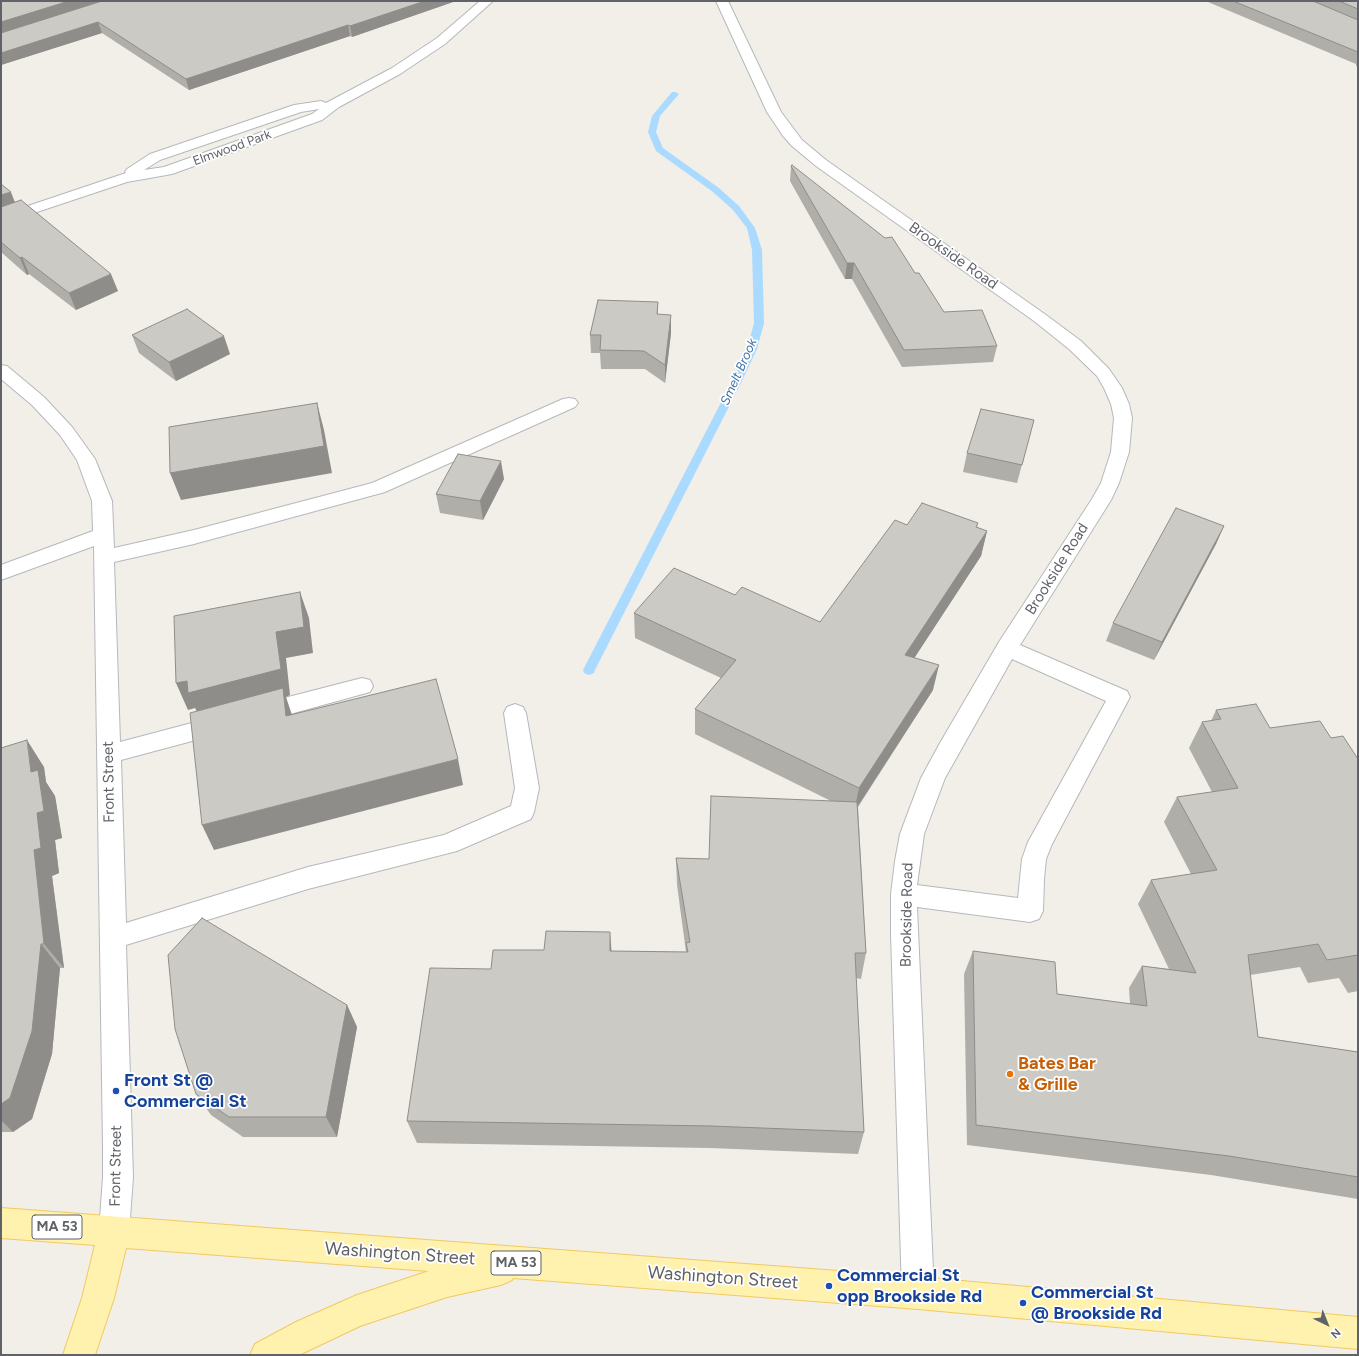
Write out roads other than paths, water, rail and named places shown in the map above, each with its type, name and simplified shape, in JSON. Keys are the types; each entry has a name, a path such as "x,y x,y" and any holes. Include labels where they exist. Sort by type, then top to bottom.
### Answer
{"main road":[{"name":"Washington Street","path":"1,1223 918,1293"},
{"path":"79,1355 98,1298 114,1232"},
{"path":"266,1355 307,1333 357,1311 447,1281 491,1270 533,1264"},
{"name":"MA 53","path":"918,1293 1358,1333"}],"street":[{"name":"Elmwood Park","path":"1,220 124,178 175,168 318,117 334,104 396,71 441,41 487,1"},
{"name":"Brookside Road","path":"722,1 774,112 788,133 797,143 822,163 1040,318 1091,359 1113,388 1120,404 1123,418 1120,452 1110,483 1007,648 942,761 922,804 912,834 907,861 904,894 904,934 918,1293"},
{"name":"Front Street","path":"1,370 38,401 66,431 86,459 102,502 118,1177 114,1232"},
{"path":"1,573 104,546 194,537 378,488 569,403"},
{"path":"904,894 1030,911 1031,879 1034,859 1040,842 1118,696 1007,648"},
{"path":"109,754 362,686"},
{"path":"113,938 308,878 448,844 522,812 527,788 515,713"}],"waterway":[{"name":"Smelt Brook","path":"589,670 736,383 752,349 759,323 757,250 751,228 736,208 716,190 659,149 652,132 656,116 675,94"}],"place":[{"name":"Bates Bar & Grille","path":"1010,1074"},
{"name":"Front St @ Commercial St","path":"116,1091"},
{"name":"Commercial St opp Brookside Rd","path":"829,1286"},
{"name":"Commercial St @ Brookside Rd","path":"1023,1303"}]}
